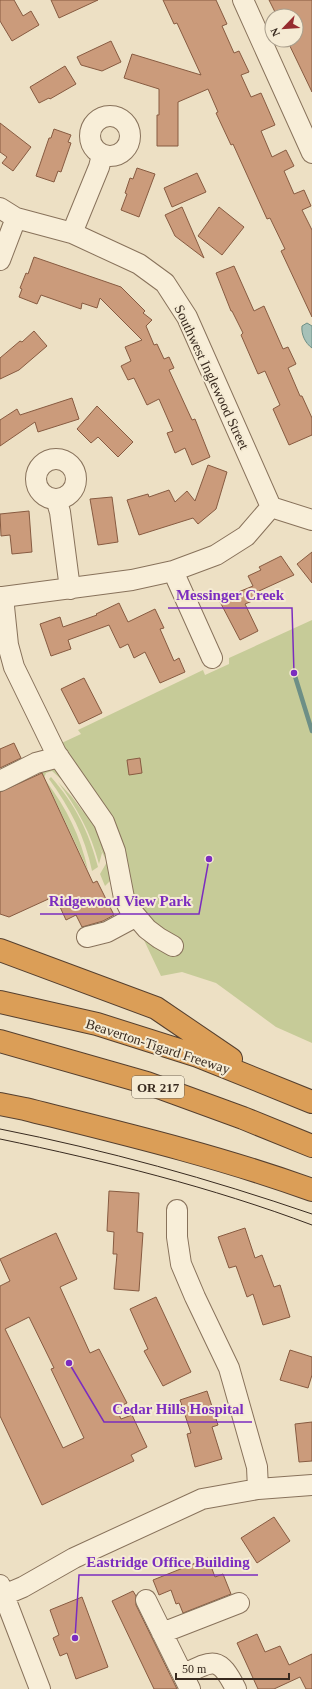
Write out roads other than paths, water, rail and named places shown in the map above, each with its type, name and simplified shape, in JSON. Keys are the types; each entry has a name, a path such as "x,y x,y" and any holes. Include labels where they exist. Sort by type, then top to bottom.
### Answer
{"highway":[{"path":"0,950 156,1008 265,1083"},
{"name":"Beaverton-Tigard Freeway","path":"0,1002 97,1024 198,1056 312,1102"},
{"name":"OR 217","path":"0,1041 147,1083 312,1146"},
{"path":"0,1104 172,1145 267,1174 312,1190"}],"street":[{"path":"243,0 312,153"},
{"path":"72,233 99,167 102,155"},
{"path":"0,260 8,213"},
{"name":"Southwest Inglewood Street","path":"8,213 72,233 140,264 165,283 187,317 271,507"},
{"path":"56,499 60,512 70,589"},
{"path":"173,946 159,938 135,917 124,898 115,851 104,822 55,751 14,666 8,645 1,597 132,580 173,571 216,555 246,536 271,507 312,520"},
{"path":"173,571 212,658"},
{"path":"0,781 36,764 55,751"},
{"path":"87,937 107,932 135,917"},
{"path":"177,1210 177,1237 181,1264 229,1368 257,1467 258,1489"},
{"path":"40,1689 2,1590 23,1587 74,1558 202,1499 258,1489 312,1485"},
{"path":"146,1600 187,1682 205,1664 217,1664 222,1666 236,1689"},
{"path":"162,1633 239,1602"}],"water":[{"path":"307,323 312,326 312,348 305,341 302,332 302,326"}],"waterway":[{"path":"294,673 312,731"}],"tram line":[{"path":"0,1129 79,1146 158,1166 312,1214"},
{"path":"0,1139 79,1156 158,1176 274,1211 312,1225"}],"place":[{"name":"Messinger Creek","path":"294,673"},
{"name":"Ridgewood View Park","path":"209,859"},
{"name":"Cedar Hills Hospital","path":"69,1363"},
{"name":"Eastridge Office Building","path":"75,1638"}]}
